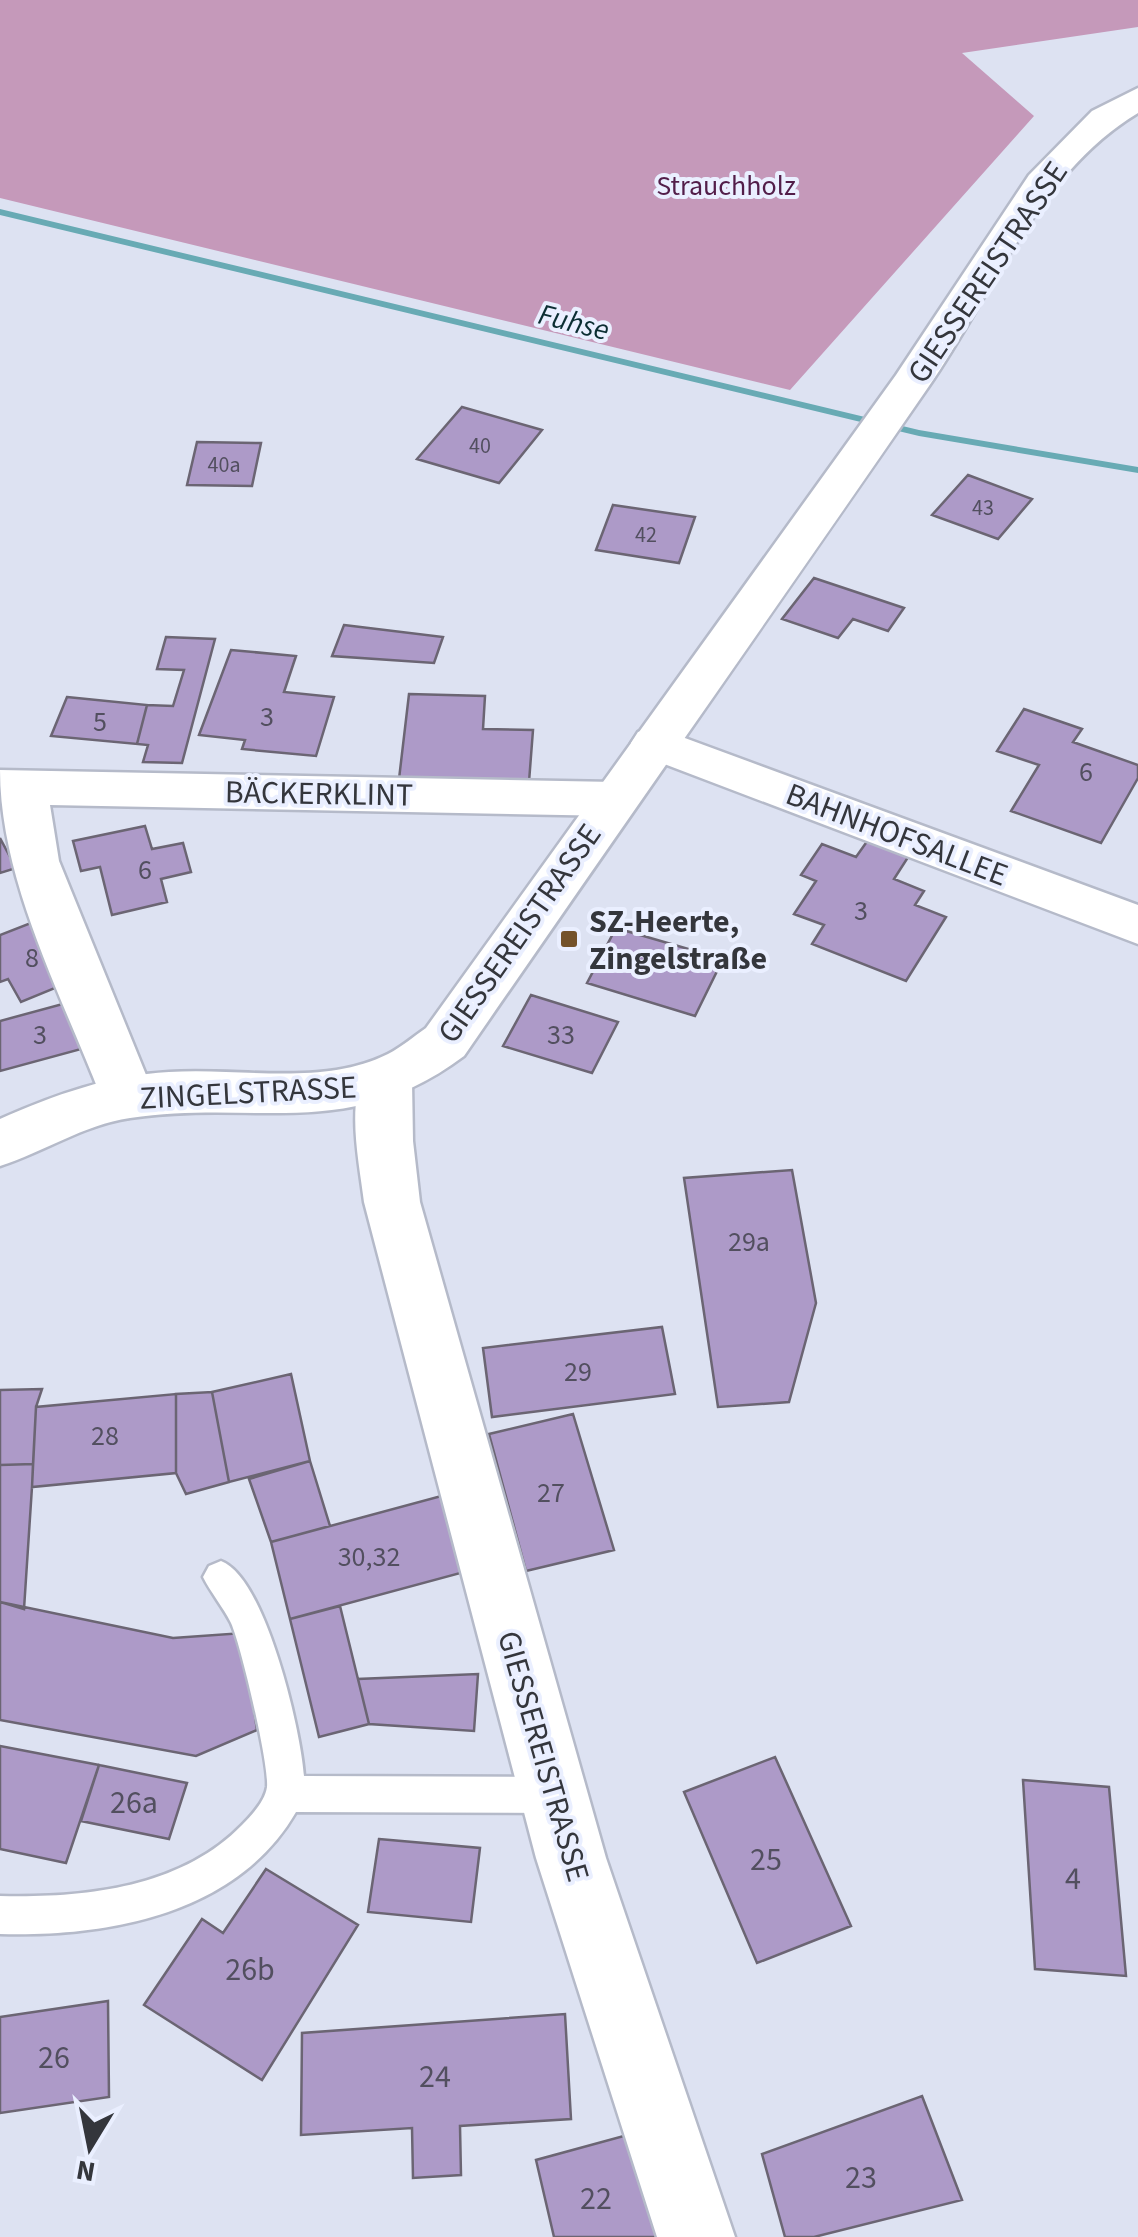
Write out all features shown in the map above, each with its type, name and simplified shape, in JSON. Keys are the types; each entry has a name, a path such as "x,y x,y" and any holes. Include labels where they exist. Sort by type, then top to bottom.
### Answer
{"street":[{"name":"GIESSEREISTRASSE","path":"696,2237 571,1858 392,1202 385,1141 385,1082 422,1064 445,1042 916,376 999,243 1086,131 1119,106 1138,98"},
{"name":"BAHNHOFSALLEE","path":"655,743 1138,925"},
{"name":"BÄCKERKLINT","path":"128,1097 34,860 12,787 614,799"},
{"name":"ZINGELSTRASSE","path":"0,1144 40,1124 128,1097 343,1091 385,1082"}],"lane":[{"path":"0,1915 43,1918 168,1894 227,1863 264,1830 286,1794 284,1760 248,1618 220,1576"},
{"path":"286,1794 554,1795"}],"green space":[{"name":"Strauchholz","path":"0,0 1138,0 1138,27 962,53 1034,116 790,390 0,198"}],"building":[{"path":"462,407 542,430 499,483 417,459"},
{"path":"197,442 261,443 252,486 187,485"},
{"path":"968,475 1032,499 998,539 932,515"},
{"path":"613,505 695,517 679,563 596,550"},
{"path":"814,578 904,608 888,631 853,619 838,638 782,619"},
{"path":"344,625 443,637 434,663 332,656"},
{"path":"166,637 215,639 182,763 143,762 148,745 137,744 147,705 173,706 184,670 157,669"},
{"path":"231,650 296,656 284,692 334,697 316,756 242,749 245,740 199,735"},
{"path":"409,694 485,696 483,729 533,730 529,782 399,779"},
{"path":"67,697 147,705 137,744 51,736"},
{"path":"1024,709 1082,729 1073,742 1138,765 1138,778 1101,843 1011,811 1039,765 997,751"},
{"path":"145,826 152,849 183,843 191,872 161,879 167,902 112,915 100,867 81,871 73,841"},
{"path":"873,833 914,848 894,879 924,891 915,905 946,917 906,981 812,944 824,925 794,914 816,881 801,875 822,844 856,857"},
{"path":"0,838 16,868 0,873"},
{"path":"41,919 77,979 21,1002 8,979 0,982 0,935"},
{"path":"616,928 723,959 695,1016 587,983"},
{"path":"531,995 618,1022 592,1073 503,1046"},
{"path":"70,1002 85,1048 0,1071 0,1021"},
{"path":"792,1170 816,1303 789,1402 718,1407 684,1178"},
{"path":"662,1327 675,1394 492,1417 483,1348"},
{"path":"291,1374 310,1461 229,1482 212,1392"},
{"path":"42,1389 36,1407 33,1464 0,1465 0,1390"},
{"path":"212,1392 229,1482 186,1494 176,1473 176,1394"},
{"path":"176,1394 176,1473 32,1487 36,1407"},
{"path":"573,1414 614,1550 526,1571 489,1434"},
{"path":"310,1461 330,1526 271,1542 249,1479"},
{"path":"33,1464 24,1609 0,1602 0,1465"},
{"path":"445,1495 468,1571 290,1619 271,1542"},
{"path":"0,1602 173,1638 243,1633 257,1730 196,1756 0,1720"},
{"path":"340,1606 369,1724 319,1737 290,1619"},
{"path":"478,1674 474,1731 369,1724 358,1679"},
{"path":"0,1746 99,1765 66,1863 0,1849"},
{"path":"775,1757 851,1926 757,1963 684,1792"},
{"path":"99,1765 187,1783 169,1839 81,1821"},
{"path":"1023,1780 1109,1787 1126,1976 1035,1969"},
{"path":"379,1839 480,1848 471,1922 368,1912"},
{"path":"266,1869 358,1925 262,2080 144,2005 202,1919 223,1933"},
{"path":"108,2001 109,2097 0,2113 0,2017"},
{"path":"565,2014 571,2119 460,2126 461,2175 413,2178 412,2128 301,2135 302,2033"},
{"path":"922,2096 962,2200 814,2237 785,2237 762,2154"},
{"path":"631,2134 657,2237 554,2237 536,2160"}],"waterway":[{"name":"Fuhse","path":"0,212 919,433 1138,470"}],"place":[{"name":"SZ-Heerte, Zingelstraße","path":"569,939"}]}
